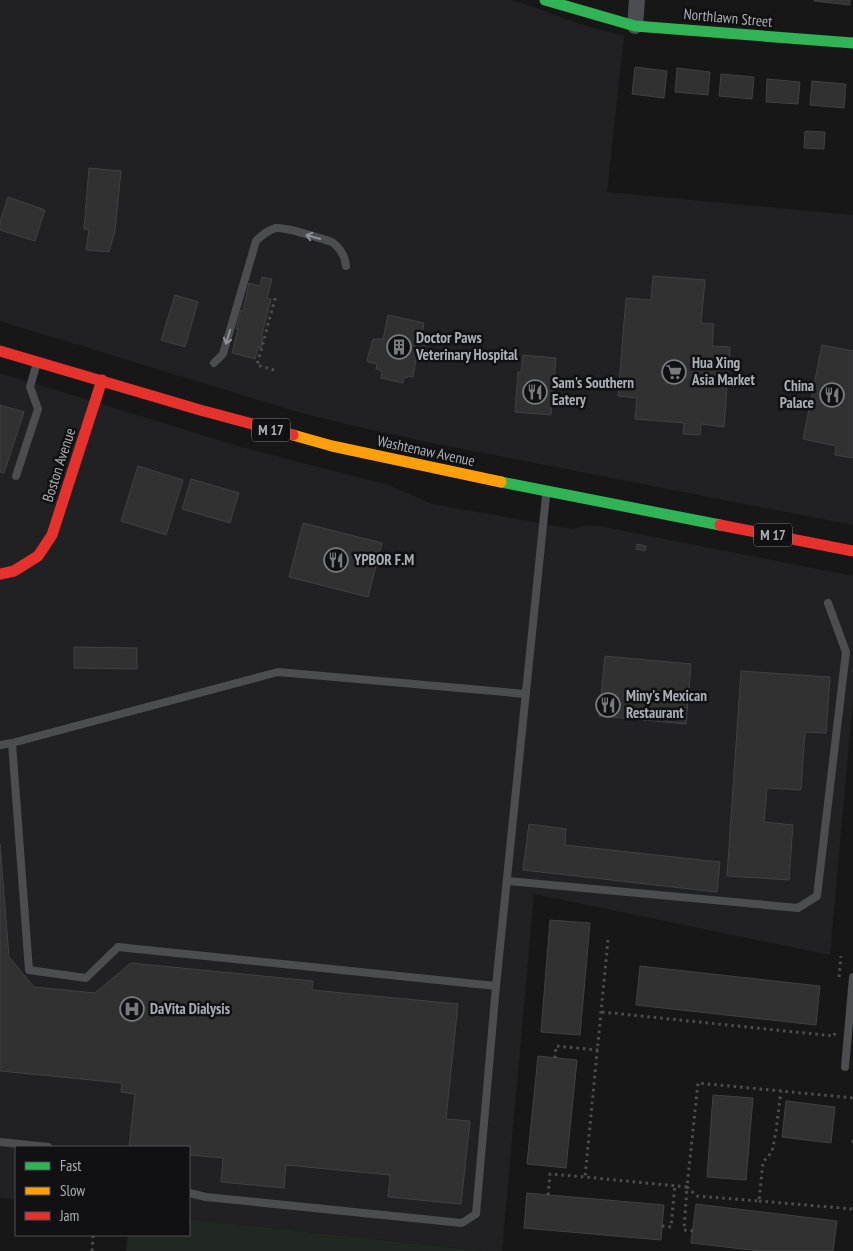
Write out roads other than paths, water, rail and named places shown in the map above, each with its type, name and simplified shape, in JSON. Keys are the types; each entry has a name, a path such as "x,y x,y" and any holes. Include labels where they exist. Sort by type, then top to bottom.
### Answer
{"main road":[{"name":"Northlawn Street","path":"544,0 634,26 853,43"},
{"name":"Washtenaw Avenue","path":"0,351 246,423 332,446 547,492 853,551"},
{"name":"Boston Avenue","path":"0,574 14,571 38,556 52,535 102,380"}],"street":[{"path":"634,26 637,0"}],"lane":[{"path":"214,363 223,354 256,241 262,235 274,228 283,228 332,242 345,257 346,266"},
{"path":"16,476 38,409 30,387 37,362"},
{"path":"190,1194 462,1223 476,1214 496,986 547,492"},
{"path":"507,881 798,908 817,896 846,652 828,603"},
{"path":"0,745 278,672 526,694"},
{"path":"12,743 29,970 86,978 118,947 496,986"},
{"path":"845,1067 853,977"},
{"path":"0,1142 38,1146"}],"place":[{"name":"Doctor Paws Veterinary Hospital","path":"399,347"},
{"name":"Hua Xing Asia Market","path":"674,372"},
{"name":"Sam's Southern Eatery","path":"535,392"},
{"name":"China Palace","path":"832,395"},
{"name":"YPBOR F.M","path":"336,560"},
{"name":"Miny's Mexican Restaurant","path":"608,705"},
{"name":"DaVita Dialysis","path":"132,1009"}]}
